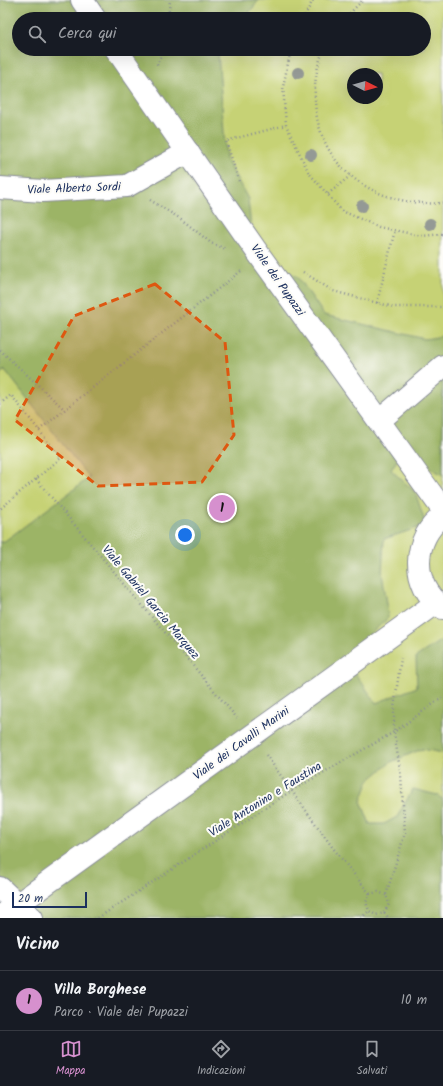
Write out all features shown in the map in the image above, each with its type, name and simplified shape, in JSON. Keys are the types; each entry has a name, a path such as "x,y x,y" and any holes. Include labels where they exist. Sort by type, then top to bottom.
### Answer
{"street":[{"path":"82,0 90,12"},
{"name":"Viale dei Pupazzi","path":"121,56 188,152 257,258 379,421 443,510"},
{"name":"Viale Alberto Sordi","path":"0,188 43,191 127,186 188,152"},
{"path":"379,421 443,366"},
{"path":"440,605 429,595 424,586 418,563 424,538 430,528 443,516"},
{"name":"Viale dei Cavalli Marini","path":"0,917 25,911 46,884 405,626 440,605"},
{"path":"0,888 25,911"}],"path":[{"path":"169,12 170,0"},
{"path":"307,12 313,0"},
{"path":"351,12 363,0"},
{"path":"290,56 283,87 286,125 309,173 342,211 379,227 422,236 443,234"},
{"path":"322,56 317,69 314,89 316,119 324,143 330,153 350,176 363,185 393,199 413,203 443,203"},
{"path":"240,185 226,141 286,125"},
{"path":"328,194 350,176"},
{"path":"127,186 181,218 211,243 257,258"},
{"path":"377,303 395,230"},
{"path":"39,430 257,258"},
{"path":"302,272 333,290 393,307 443,307"},
{"path":"0,350 64,409"},
{"path":"0,404 11,395 62,458 0,509"},
{"name":"Viale Gabriel Garcia Marquez","path":"36,479 252,736 333,848 370,894"},
{"path":"386,895 378,892 370,894 366,902 369,911 376,915 384,913 389,904 386,895 405,833 401,776 394,732 394,708 405,626"},
{"name":"Viale Antonino e Faustina","path":"98,918 291,790 394,732 443,697"},
{"path":"361,918 369,911"},
{"path":"384,913 388,918"}],"highlighted area":[{"path":"155,284 225,342 234,435 202,482 98,486 15,420 74,316"}],"green space":[{"path":"0,0 443,0 443,918 0,918"},
{"path":"0,0 259,0 250,12 12,12 12,56 218,56 226,159 248,199 251,227 270,257 299,278 324,315 425,339 443,336 443,475 402,452 391,470 415,492 426,525 384,539 382,574 388,618 356,647 355,673 376,703 417,687 416,657 443,639 443,753 422,749 391,762 369,780 361,801 370,824 384,824 397,817 413,789 437,795 443,800 443,918 0,918 0,541 2,543 89,478 5,370 0,374"}],"place":[{"name":"Villa Borghese","path":"222,508"}]}
